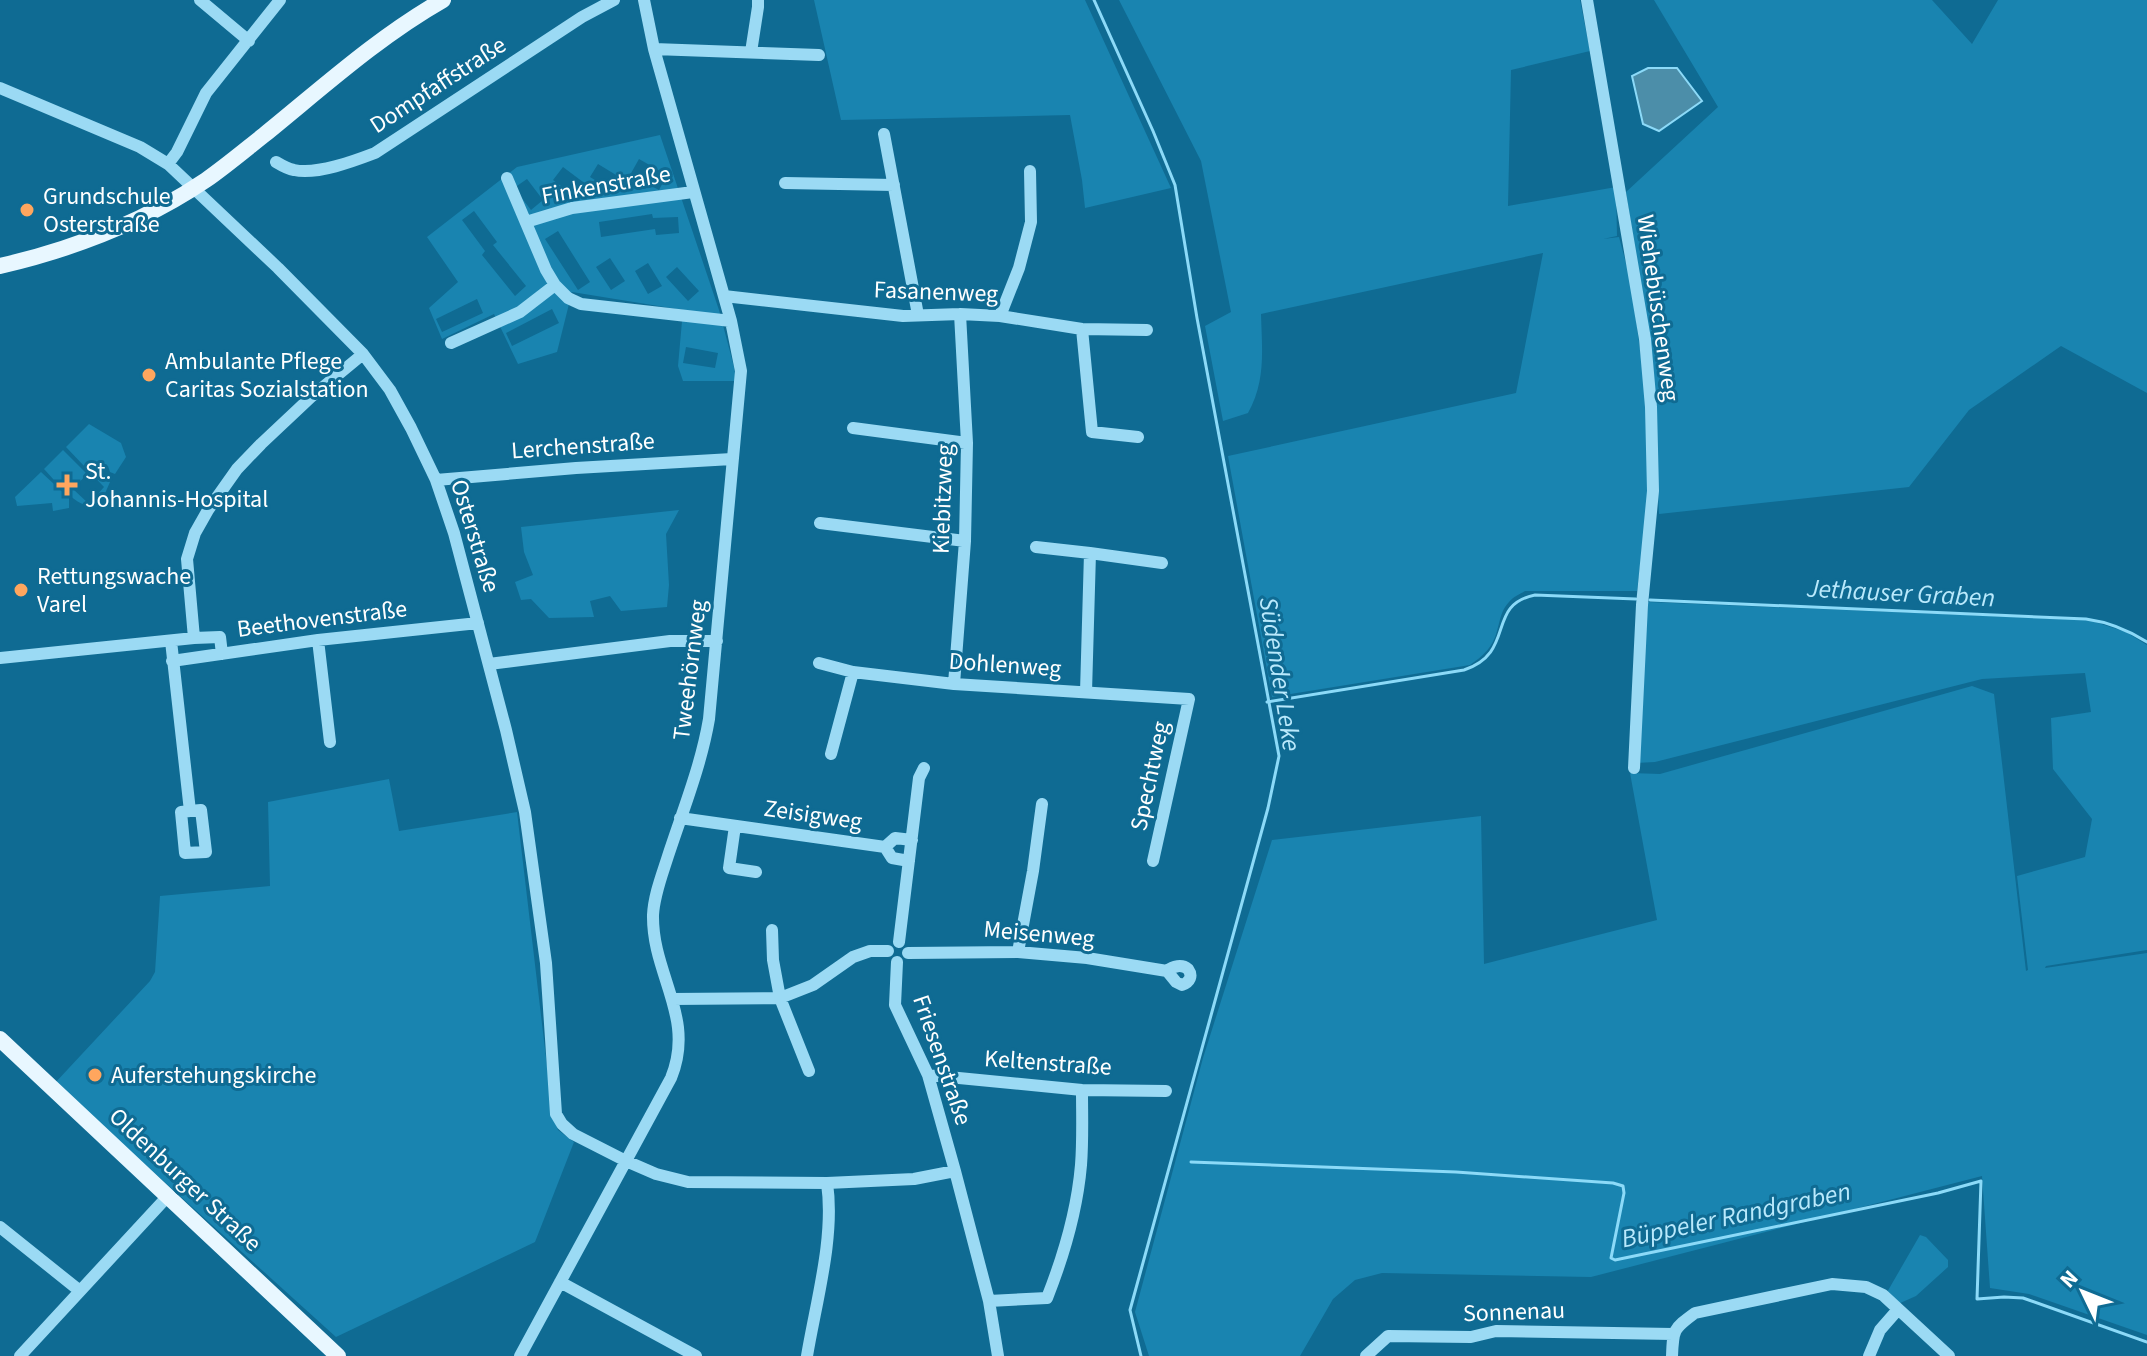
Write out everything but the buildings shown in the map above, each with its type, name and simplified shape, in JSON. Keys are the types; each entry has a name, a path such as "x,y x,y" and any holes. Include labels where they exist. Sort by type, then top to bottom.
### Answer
{"main road":[{"path":"0,266 103,235 193,188 385,37 443,0"},
{"name":"Oldenburger Straße","path":"0,1039 338,1356"}],"street":[{"path":"200,0 249,41"},
{"path":"168,164 206,93 280,0"},
{"name":"Dompfaffstraße","path":"276,162 292,170 312,170 347,164 375,153 582,17 614,0"},
{"name":"Tweehörnweg","path":"520,1356 677,1062 679,1029 655,935 654,903 702,756 717,641 741,371 731,321 654,49 644,0"},
{"path":"751,52 758,0"},
{"name":"Wiehebüschenweg","path":"1587,0 1645,339 1651,407 1653,491 1642,605 1634,768"},
{"path":"654,49 819,55"},
{"name":"Osterstraße","path":"0,88 140,147 168,164 363,354 390,390 414,433 436,480 454,533 525,812 546,963 556,1114 562,1124 573,1134 626,1161 656,1174 688,1182 827,1183"},
{"path":"884,134 918,315"},
{"path":"1000,316 1019,268 1031,222 1030,171"},
{"path":"507,178 546,270 568,298 581,304 731,321"},
{"path":"785,183 894,185"},
{"name":"Finkenstraße","path":"526,222 572,208 693,192"},
{"path":"451,343 520,312 555,285"},
{"name":"Fasanenweg","path":"724,296 903,316 1000,316 1082,329 1147,330"},
{"name":"Kiebitzweg","path":"954,684 965,541 967,443 960,314"},
{"path":"1082,329 1092,432 1138,437"},
{"path":"194,638 187,559 195,533 208,510 253,452 311,397 363,354"},
{"path":"853,428 967,443"},
{"name":"Lerchenstraße","path":"436,480 732,459"},
{"path":"820,523 965,541"},
{"path":"1036,547 1162,563"},
{"path":"1086,692 1090,553"},
{"name":"Beethovenstraße","path":"172,661 318,640 478,623"},
{"path":"0,658 220,637 222,654"},
{"path":"318,640 330,742"},
{"path":"171,641 190,811"},
{"path":"489,664 670,641 717,641"},
{"name":"Dohlenweg","path":"819,663 853,672 954,684 1189,699"},
{"path":"831,754 853,672"},
{"name":"Spechtweg","path":"1153,861 1189,699"},
{"path":"899,942 919,778 924,768"},
{"path":"1018,952 1042,804"},
{"name":"Zeisigweg","path":"680,818 885,847 892,858 909,861"},
{"name":"Zeisigweg","path":"735,826 729,868 756,872"},
{"name":"Zeisigweg","path":"885,847 895,838 912,840"},
{"path":"772,930 773,960 780,998 809,1071"},
{"path":"899,942 906,946 908,953 903,961 897,962 890,958 888,951 892,944 899,942"},
{"path":"672,999 780,998 813,985 853,957 870,951 888,951"},
{"name":"Meisenweg","path":"908,953 1018,952 1087,958 1167,971"},
{"name":"Friesenstraße","path":"897,962 895,1005 928,1075 989,1301 998,1356"},
{"name":"Keltenstraße","path":"928,1075 1082,1090 1166,1091"},
{"path":"989,1301 1047,1298 1063,1259 1074,1214 1081,1164 1082,1090"},
{"path":"807,1356 829,1231 827,1183 914,1179 955,1171"},
{"path":"20,1356 167,1197"},
{"path":"0,1227 80,1291"},
{"path":"560,1282 696,1356"},
{"path":"1672,1356 1673,1334 1680,1324 1695,1313 1832,1284 1866,1287 1883,1295 1949,1356"},
{"path":"1869,1356 1880,1330 1894,1314"},
{"name":"Sonnenau","path":"1366,1356 1388,1336 1471,1337 1496,1331 1673,1334"}],"shaded area":[{"path":"814,0 1085,0 1171,188 1085,208 1070,115 841,120"},
{"path":"1119,0 1580,0 1590,51 1511,70 1508,206 1616,187 1617,236 1603,239 1619,237 1631,282 1646,394 1649,494 1637,591 1525,591 1506,605 1490,646 1470,665 1272,697 1228,456 1516,393 1543,253 1261,314 1262,365 1254,401 1248,413 1223,421 1205,326 1231,312 1201,161"},
{"path":"1654,0 1932,0 1972,44 1998,0 2147,0 2147,393 2061,346 1969,410 1909,487 1659,514 1652,358 1626,192 1718,107"},
{"path":"1648,68 1677,68 1702,101 1659,131 1643,124 1632,76"},
{"path":"660,135 719,310 736,381 683,381 678,366 683,310 572,292 557,352 518,364 494,314 442,339 429,308 458,282 427,237 517,167","holes":["639,159 667,175 659,190 630,175","598,164 621,178 613,191 590,177","563,167 583,182 573,195 553,180","527,179 543,200 531,210 514,188","474,211 497,242 493,245 526,286 515,296 482,255 485,251 462,220","652,214 653,218 678,217 679,233 656,235 655,229 601,237 599,222","558,231 590,282 578,290 545,239","610,258 625,281 611,290 596,267","648,263 662,286 648,294 635,271","677,267 699,291 688,301 666,277","477,299 483,313 442,332 436,319","552,309 559,323 512,346 506,333","686,347 718,353 715,368 683,363"]},
{"path":"89,424 121,443 126,457 115,474 110,472 108,466 101,469 100,473 108,476 110,482 99,507 75,500 44,469 63,450 87,474 73,489 89,504 104,487 66,447"},
{"path":"41,472 69,498 69,508 53,511 52,503 17,506 15,497"},
{"path":"679,510 666,534 667,607 621,611 610,596 590,601 594,617 549,618 531,599 521,600 515,582 533,575 524,552 521,527"},
{"path":"1648,602 2089,620 2126,632 2147,645 2147,950 2045,968 2147,953 2147,1335 2029,1294 1990,1288 1982,1176 1591,1277 1382,1273 1355,1280 1333,1299 1300,1356 1149,1356 1135,1312 1203,1058 1272,840 1481,816 1484,964 1657,920 1630,773 1660,774 1972,686 1994,694 2028,970 2017,876 2085,857 2092,819 2053,769 2051,718 2091,712 2085,673 1982,679 1655,762 1636,763"},
{"path":"389,779 399,831 517,812 553,1117 558,1130 574,1142 535,1242 336,1337 55,1083 150,981 155,972 160,896 270,886 268,802"},
{"path":"1920,1235 1926,1237 1948,1260 1948,1267 1916,1296 1898,1304 1886,1294"}],"waterway":[{"name":"Südender Leke","path":"1094,0 1175,185 1279,756 1268,808 1130,1310 1141,1356"},
{"name":"Jethauser Graben","path":"1267,702 1464,670 1480,662 1490,652 1510,608 1520,600 1535,595 1636,599"},
{"name":"Jethauser Graben","path":"1650,600 2086,619 2118,627 2147,642"},
{"name":"Büppeler Randgraben","path":"1191,1162 1456,1172 1613,1183 1623,1186 1624,1193 1611,1258 1615,1260 1938,1193 1981,1181 1977,1299 2023,1298 2147,1342"}],"place":[{"name":"Grundschule Osterstraße","path":"27,210"},
{"name":"Ambulante Pflege Caritas Sozialstation","path":"149,375"},
{"name":"St. Johannis-Hospital","path":"67,485"},
{"name":"Rettungswache Varel","path":"21,590"},
{"name":"Auferstehungskirche","path":"95,1075"}]}
